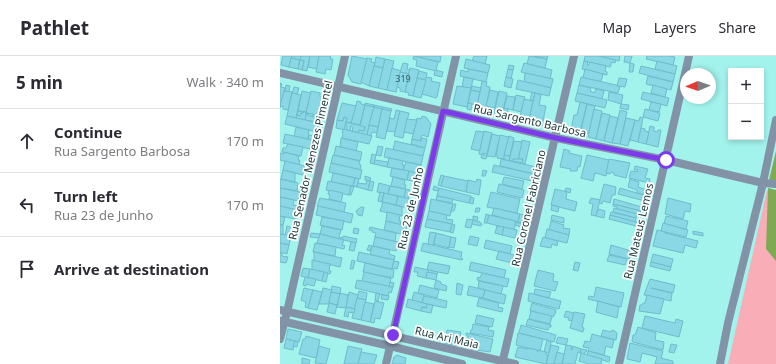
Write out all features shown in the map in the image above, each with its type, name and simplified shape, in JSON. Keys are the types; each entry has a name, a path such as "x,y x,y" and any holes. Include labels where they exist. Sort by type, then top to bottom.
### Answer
{"street":[{"name":"Rua Senador Menezes Pimentel","path":"280,339 284,311 345,56"},
{"name":"Rua 23 de Junho","path":"386,364 456,56"},
{"name":"Rua Coronel Fabriciano","path":"503,363 574,56"},
{"name":"Rua Mateus Lemos","path":"619,364 689,56"},
{"name":"Rua Sargento Barbosa","path":"280,74 556,138 666,160 764,183 776,184"},
{"path":"720,364 728,323 764,183 776,120"},
{"name":"Rua Ari Maia","path":"284,311 393,335 503,363 514,364"},
{"name":"Rua Ari Maia","path":"282,321 462,364"}],"shaded area":[{"path":"776,151 776,181 769,180"},
{"path":"768,188 776,190 776,261 766,249"},
{"path":"767,190 776,192 776,364 728,364"}],"building":[{"path":"283,56 292,56 289,67 281,65"},
{"path":"292,56 301,56 300,60 291,58"},
{"path":"301,56 310,56 307,71 302,70 304,61 300,60"},
{"path":"310,56 319,56 317,69 308,67"},
{"path":"319,56 331,56 330,59 333,59 331,70 326,69 325,74 316,72"},
{"path":"352,56 367,59 361,84 352,82 348,75"},
{"path":"414,56 438,62 436,71 416,66 417,60 413,59"},
{"path":"414,56 441,56 440,62"},
{"path":"474,56 487,56 485,64 472,61"},
{"path":"529,56 547,59 545,68 527,64"},
{"path":"534,56 548,56 547,59"},
{"path":"585,56 599,56 616,60 615,63 612,62 610,67 584,61"},
{"path":"599,56 620,56 619,61"},
{"path":"625,56 632,56 630,63 624,62"},
{"path":"647,56 675,57 673,65 646,59"},
{"path":"376,57 385,59 383,68 374,66"},
{"path":"291,58 300,60 298,69 289,67"},
{"path":"367,58 372,59 371,62 375,63 369,86 361,82"},
{"path":"385,59 394,61 387,90 378,88"},
{"path":"466,59 490,65 488,73 464,68"},
{"path":"300,60 304,61 302,70 298,69"},
{"path":"584,61 588,62 587,65 589,65 590,62 606,66 605,71 607,72 607,75 582,69"},
{"path":"657,61 677,66 675,74 655,69"},
{"path":"403,63 408,64 407,69 410,70 409,74 400,72"},
{"path":"524,63 552,70 550,79 521,72"},
{"path":"630,63 634,64 633,72 629,72"},
{"path":"509,65 514,66 513,70 508,69"},
{"path":"374,66 383,68 378,88 369,86"},
{"path":"641,66 675,74 673,82 639,73"},
{"path":"392,68 401,71 396,92 387,90"},
{"path":"410,68 419,70 413,96 408,95 409,93 405,92"},
{"path":"468,69 488,73 486,82 460,76 461,70 468,72"},
{"path":"508,69 513,70 511,79 506,77"},
{"path":"585,69 603,74 601,82 583,78"},
{"path":"435,70 443,72 442,77 434,75"},
{"path":"419,71 427,73 426,80 417,78"},
{"path":"400,72 409,74 405,92 400,91 400,88 397,87"},
{"path":"525,73 553,79 551,88 524,82"},
{"path":"648,76 673,82 671,90 646,84"},
{"path":"426,77 432,78 431,81 440,83 436,98 422,94"},
{"path":"464,77 473,79 471,88 462,87"},
{"path":"506,77 513,79 511,88 504,86"},
{"path":"581,77 620,86 618,93 579,85"},
{"path":"417,78 426,80 421,98 413,96"},
{"path":"619,78 627,79 625,87 617,86"},
{"path":"518,80 551,88 549,96 516,89"},
{"path":"482,81 487,82 486,86 490,87 485,113 476,111"},
{"path":"280,83 282,84 281,87 285,88 280,108"},
{"path":"286,85 290,86 289,92 285,91"},
{"path":"579,85 591,88 590,91 594,93 596,89 604,91 602,99 577,93"},
{"path":"653,85 667,89 665,97 651,93"},
{"path":"457,86 471,88 467,107 453,104"},
{"path":"472,86 481,88 480,92 471,90"},
{"path":"294,87 299,88 297,95 292,93"},
{"path":"471,90 480,92 477,105 468,103"},
{"path":"490,90 498,92 495,108 486,106"},
{"path":"284,91 292,92 288,110 283,109 283,106 280,106"},
{"path":"302,91 311,93 306,112 298,111"},
{"path":"311,91 320,93 320,97 324,98 319,123 305,120 306,114 313,117 313,114 306,113"},
{"path":"499,91 507,93 502,115 494,113"},
{"path":"532,92 535,93 533,101 530,100"},
{"path":"609,92 623,95 621,104 608,100"},
{"path":"643,92 669,98 667,106 641,99"},
{"path":"292,93 301,95 296,118 287,116"},
{"path":"535,93 541,95 539,105 546,106 542,126 528,123"},
{"path":"577,93 607,100 605,108 575,101"},
{"path":"516,95 525,97 521,112 513,110"},
{"path":"507,96 515,97 513,110 504,108"},
{"path":"524,99 533,101 528,123 519,121"},
{"path":"357,101 365,105 360,125 351,123"},
{"path":"580,102 587,104 580,132 571,130 574,115 577,115"},
{"path":"651,102 661,104 659,112 649,110"},
{"path":"342,103 356,106 351,123 346,122 347,118 344,117 343,121 337,120"},
{"path":"365,103 374,105 374,107 365,105"},
{"path":"468,103 472,104 471,110 467,109"},
{"path":"587,104 595,106 589,133 587,133 586,137 580,135"},
{"path":"621,104 629,105 628,110 620,108"},
{"path":"365,105 374,107 367,135 358,133 359,130 364,131 365,127 360,126"},
{"path":"374,105 383,107 382,109 374,107"},
{"path":"486,106 490,107 489,114 485,113"},
{"path":"374,107 382,109 378,127 369,125"},
{"path":"383,107 392,109 391,111 382,109"},
{"path":"504,108 508,109 506,118 502,117"},
{"path":"382,109 391,111 385,139 376,137"},
{"path":"594,109 602,111 596,139 588,137"},
{"path":"645,109 660,113 658,121 643,117"},
{"path":"396,110 400,111 395,132 387,131 390,118 394,119"},
{"path":"620,110 627,112 620,144 612,143"},
{"path":"298,111 304,112 301,113 300,116 297,115"},
{"path":"400,111 409,113 403,138 394,136"},
{"path":"306,112 305,120 296,118 297,115 300,116 301,113"},
{"path":"306,113 313,114 313,117 310,116"},
{"path":"602,113 610,115 604,141 596,139"},
{"path":"287,116 319,123 317,132 285,124"},
{"path":"422,116 426,117 431,124 428,137 422,135 420,141 412,139 417,118 421,119"},
{"path":"610,116 618,118 612,143 604,141"},
{"path":"344,117 347,118 344,130 336,128 337,120 343,121"},
{"path":"640,117 643,118 638,142 630,140 635,120 639,121"},
{"path":"626,118 635,120 628,146 620,144"},
{"path":"407,119 417,120 413,134 404,132"},
{"path":"346,122 365,127 364,131 359,130 358,133 352,131 353,127 351,126 350,131 346,130"},
{"path":"369,125 378,127 377,133 372,132 371,136 367,135"},
{"path":"650,126 654,127 654,131 657,132 658,130 661,130 658,147 646,144"},
{"path":"296,127 309,130 308,139 294,136"},
{"path":"641,128 649,132 646,144 638,142"},
{"path":"343,129 372,136 369,144 342,138"},
{"path":"476,131 484,132 480,151 471,149"},
{"path":"484,131 492,133 487,154 483,153 483,155 479,154"},
{"path":"285,134 312,140 310,149 283,143"},
{"path":"492,134 500,136 495,157 487,156"},
{"path":"309,135 316,136 315,141 308,139"},
{"path":"500,135 509,137 504,159 497,158 498,156 496,156"},
{"path":"509,136 514,138 510,156 504,155"},
{"path":"341,138 358,142 356,151 340,147"},
{"path":"422,138 427,139 425,148 411,144 412,139 421,141"},
{"path":"522,140 530,142 525,164 522,163 523,159 518,159"},
{"path":"395,141 425,148 423,156 393,150"},
{"path":"514,141 522,142 518,160 513,159 512,161 509,161"},
{"path":"288,144 303,147 301,156 282,152 283,148 286,148"},
{"path":"336,146 362,152 360,161 334,155"},
{"path":"378,146 383,147 381,156 376,155"},
{"path":"386,148 423,156 421,165 384,157"},
{"path":"564,149 570,151 569,153 582,156 580,167 578,166 577,171 570,171 571,169 560,167"},
{"path":"284,152 299,156 299,165 280,160 280,153 284,154"},
{"path":"372,154 376,155 374,164 370,163"},
{"path":"482,154 487,156 486,159 481,158"},
{"path":"333,155 360,161 360,170 331,163"},
{"path":"504,155 510,156 509,161 504,159"},
{"path":"587,155 609,160 606,176 595,173 593,181 581,178"},
{"path":"389,158 403,161 403,170 387,167"},
{"path":"501,159 536,167 534,174 500,166"},
{"path":"513,159 523,159 522,163 512,161"},
{"path":"609,159 630,163 626,178 614,175 614,173 611,172 610,174 606,173"},
{"path":"375,160 388,162 387,167 374,164"},
{"path":"285,161 305,166 303,175 283,170"},
{"path":"406,162 421,165 419,174 403,170"},
{"path":"331,163 362,170 360,179 329,172"},
{"path":"494,165 534,174 532,181 492,172"},
{"path":"635,166 648,169 645,178 650,179 649,183 629,178 631,171 637,172 638,170 634,170"},
{"path":"392,168 409,171 407,180 390,176"},
{"path":"283,170 295,173 295,182 281,179"},
{"path":"483,170 487,171 485,176 482,176"},
{"path":"409,171 419,174 418,179 414,178 413,181 407,180"},
{"path":"333,173 355,178 353,186 331,182"},
{"path":"441,175 444,176 441,186 438,185"},
{"path":"365,176 371,178 370,181 365,180"},
{"path":"444,176 468,181 466,192 441,186"},
{"path":"393,177 405,180 405,189 391,186"},
{"path":"504,177 524,181 522,189 502,184"},
{"path":"355,178 359,179 357,187 353,186"},
{"path":"280,179 298,183 297,191 280,188"},
{"path":"477,179 481,180 479,195 466,192 468,180 476,182"},
{"path":"630,179 639,182 638,187 647,190 646,195 637,193 637,190 628,187"},
{"path":"367,180 370,181 368,190 357,187 358,183 366,184"},
{"path":"328,181 351,186 349,195 326,190"},
{"path":"370,181 374,182 372,191 368,190"},
{"path":"379,183 390,186 388,194 377,192"},
{"path":"499,184 524,190 522,198 497,192"},
{"path":"604,184 616,187 615,195 612,195 610,203 603,201 602,204 599,203"},
{"path":"351,186 354,187 351,195 349,195"},
{"path":"390,186 406,189 404,198 388,194"},
{"path":"434,186 439,188 438,191 433,190"},
{"path":"280,188 300,192 298,201 280,197"},
{"path":"439,188 471,196 469,203 437,196"},
{"path":"566,188 571,189 570,193 565,191"},
{"path":"620,188 647,196 645,201 618,194"},
{"path":"406,189 410,190 408,199 404,198"},
{"path":"555,189 567,192 566,199 577,202 575,211 551,205"},
{"path":"329,190 343,193 341,202 329,199"},
{"path":"380,192 384,193 382,202 378,201"},
{"path":"491,192 520,199 517,213 487,207"},
{"path":"384,193 398,196 396,205 382,202"},
{"path":"398,196 410,199 408,208 396,205"},
{"path":"437,196 453,199 452,203 436,200"},
{"path":"280,197 294,200 293,205 298,206 297,210 280,206"},
{"path":"471,197 474,198 473,204 469,203"},
{"path":"320,198 346,203 344,212 317,206"},
{"path":"591,198 600,200 596,216 591,215 593,204 589,203"},
{"path":"668,198 691,204 690,212 685,211 683,219 665,214"},
{"path":"431,199 453,204 450,216 429,211"},
{"path":"614,199 642,207 641,211 613,204"},
{"path":"383,202 402,207 402,216 380,211"},
{"path":"453,204 456,204 454,211 451,211"},
{"path":"613,204 641,211 640,215 617,209 617,207 613,206"},
{"path":"552,205 559,207 558,212 551,210"},
{"path":"280,206 297,210 295,219 280,216"},
{"path":"318,206 353,214 351,223 316,215"},
{"path":"361,207 364,207 362,216 358,215 356,211"},
{"path":"476,208 480,208 479,212 475,212"},
{"path":"494,208 520,214 518,222 492,215"},
{"path":"614,208 637,214 636,218 613,212"},
{"path":"598,209 605,211 604,218 596,216"},
{"path":"429,211 447,215 446,219 453,220 452,224 427,219"},
{"path":"387,212 400,215 400,225 386,221"},
{"path":"611,212 636,218 635,222 610,215"},
{"path":"486,214 489,215 487,223 484,223"},
{"path":"520,214 524,215 522,223 518,222"},
{"path":"489,215 516,221 514,230 487,223"},
{"path":"552,215 564,218 564,223 551,220"},
{"path":"610,215 640,223 640,227 609,219"},
{"path":"280,216 285,217 283,225 280,225"},
{"path":"473,216 478,217 477,221 473,220"},
{"path":"666,216 688,221 686,229 664,224"},
{"path":"322,217 344,221 342,230 320,225"},
{"path":"427,219 452,224 450,232 425,227"},
{"path":"467,219 473,220 471,228 465,227"},
{"path":"473,220 480,222 482,224 481,226 472,224"},
{"path":"386,221 407,226 405,235 384,230"},
{"path":"551,221 564,225 563,228 570,229 569,235 549,230"},
{"path":"515,222 522,224 521,227 515,225"},
{"path":"663,223 688,230 686,237 661,231"},
{"path":"452,224 455,225 453,233 450,232"},
{"path":"280,225 283,225 283,235 280,234"},
{"path":"287,226 294,228 292,237 285,235"},
{"path":"322,226 341,230 339,237 343,238 343,236 357,239 356,243 320,234"},
{"path":"497,226 504,227 502,235 495,233"},
{"path":"370,227 396,233 395,242 375,237 376,233 369,230"},
{"path":"504,227 517,230 515,238 502,235"},
{"path":"354,228 359,229 358,234 353,233"},
{"path":"547,229 569,235 567,243 545,238"},
{"path":"657,230 698,241 696,248 685,245 683,253 653,246"},
{"path":"693,231 703,233 703,236 693,234"},
{"path":"430,232 436,233 433,246 428,244"},
{"path":"311,233 320,234 319,238 310,237"},
{"path":"436,233 451,237 449,248 434,244"},
{"path":"280,234 291,236 289,245 280,243"},
{"path":"320,234 344,240 342,245 345,246 344,249 317,243"},
{"path":"470,236 479,238 477,246 468,244"},
{"path":"375,237 398,242 396,251 373,246"},
{"path":"451,237 456,238 454,248 449,247"},
{"path":"543,237 558,241 557,246 552,244 551,248 540,246"},
{"path":"486,240 512,246 510,254 484,248"},
{"path":"351,242 356,243 354,251 349,250"},
{"path":"280,243 289,245 287,254 280,252"},
{"path":"315,243 336,247 335,256 313,252"},
{"path":"423,243 462,252 461,258 463,259 421,251"},
{"path":"369,245 372,246 370,251 367,250"},
{"path":"611,245 631,251 629,259 609,254"},
{"path":"372,246 390,250 389,254 395,256 394,260 370,255"},
{"path":"499,251 514,255 512,263 496,259"},
{"path":"280,252 282,253 282,256 288,257 286,263 280,262"},
{"path":"314,252 342,258 340,267 314,261"},
{"path":"359,252 394,260 392,269 357,261"},
{"path":"653,254 673,259 671,267 651,262"},
{"path":"609,255 627,259 625,265 607,261"},
{"path":"312,260 330,264 330,274 312,270"},
{"path":"352,260 355,261 353,269 350,269"},
{"path":"394,261 399,262 397,269 392,268"},
{"path":"429,262 450,266 448,274 427,270"},
{"path":"471,262 506,270 504,278 469,270"},
{"path":"575,262 580,263 578,271 573,270"},
{"path":"651,262 671,267 670,271 650,266"},
{"path":"365,263 394,270 393,278 363,272"},
{"path":"415,267 438,272 437,274 427,272 426,278 417,276 418,272 414,272"},
{"path":"303,268 310,269 308,278 301,276"},
{"path":"310,269 324,272 322,281 308,278"},
{"path":"538,270 554,274 553,281 558,282 555,291 534,286"},
{"path":"324,272 328,273 326,282 322,281"},
{"path":"364,272 391,278 389,287 362,281"},
{"path":"427,272 437,274 436,280 426,278"},
{"path":"482,273 509,279 507,287 477,280 478,277 480,278"},
{"path":"305,277 316,279 314,286 306,284 306,286 303,285"},
{"path":"650,279 675,285 673,293 651,288 672,293 671,301 644,295"},
{"path":"357,280 393,287 388,296 355,288"},
{"path":"436,280 447,286 446,291 434,288"},
{"path":"479,281 503,286 501,294 478,288"},
{"path":"390,282 394,283 393,287 389,287"},
{"path":"457,283 463,285 461,295 456,294"},
{"path":"420,285 439,290 437,298 418,293"},
{"path":"332,286 341,288 340,294 331,292"},
{"path":"469,286 485,290 483,298 467,295"},
{"path":"596,287 624,293 621,307 588,299 589,296 594,297"},
{"path":"304,288 313,290 308,308 305,307 306,302 301,300"},
{"path":"323,288 332,290 329,304 319,304"},
{"path":"535,289 551,292 549,298 534,294"},
{"path":"313,290 322,292 317,310 308,308"},
{"path":"485,290 506,295 504,304 483,298"},
{"path":"359,291 367,293 366,300 357,298"},
{"path":"331,292 340,294 337,305 329,303"},
{"path":"349,292 358,295 355,309 346,307"},
{"path":"414,292 424,295 422,303 412,300"},
{"path":"340,293 348,295 346,308 337,307"},
{"path":"376,293 380,294 378,301 375,300"},
{"path":"529,293 561,301 559,309 528,301"},
{"path":"382,295 389,296 388,300 381,299"},
{"path":"647,295 664,299 660,314 639,311 640,305 645,303"},
{"path":"424,296 447,301 446,308 422,303"},
{"path":"357,298 366,300 361,320 352,318"},
{"path":"479,298 499,303 498,307 503,308 502,312 477,306"},
{"path":"408,299 427,304 426,308 422,307 421,311 406,307"},
{"path":"375,301 384,303 380,319 375,318 374,323 370,322"},
{"path":"598,301 619,307 617,318 596,312"},
{"path":"365,302 374,304 370,322 361,320"},
{"path":"329,303 337,305 335,314 327,312"},
{"path":"532,303 556,310 555,314 553,317 530,311"},
{"path":"427,304 433,305 431,313 421,311 422,307 426,308"},
{"path":"346,307 355,309 354,313 349,312 348,317 344,316"},
{"path":"531,311 552,316 550,324 529,319"},
{"path":"566,311 574,313 572,321 568,320 569,318 564,317"},
{"path":"574,312 585,314 582,327 584,328 583,332 570,328"},
{"path":"477,315 494,319 492,327 475,323"},
{"path":"645,316 675,323 676,319 683,321 679,337 642,328"},
{"path":"528,319 551,325 551,327 549,327 548,330 526,325"},
{"path":"473,324 489,327 488,330 494,331 493,337 470,333"},
{"path":"521,325 556,335 554,342 519,333"},
{"path":"638,327 656,333 655,340 664,342 663,350 633,342 633,335 635,335"},
{"path":"288,329 302,332 299,342 286,339"},
{"path":"447,330 461,332 458,346 444,343"},
{"path":"603,330 611,332 612,330 615,331 617,333 616,340 601,336"},
{"path":"466,333 493,339 490,352 470,349 471,344 467,343 468,336"},
{"path":"518,333 543,339 540,351 516,345"},
{"path":"592,334 614,340 612,348 606,346 604,355 588,351 589,348 583,347 585,341 590,342"},
{"path":"306,336 320,340 316,358 299,354 303,339 305,339"},
{"path":"558,337 568,339 566,345 556,343"},
{"path":"286,339 295,341 293,350 284,348"},
{"path":"547,340 551,342 549,353 544,352"},
{"path":"295,341 298,342 297,347 293,346"},
{"path":"630,343 663,351 661,358 673,361 673,364 655,364 657,357 642,353 640,362 627,359"},
{"path":"671,344 677,345 674,353 669,352"},
{"path":"551,345 559,347 554,364 546,364"},
{"path":"566,345 572,346 571,350 573,346 581,349 580,353 578,352 575,364 562,364"},
{"path":"319,346 330,349 326,364 315,363"},
{"path":"348,346 362,349 358,364 344,364"},
{"path":"518,347 537,350 538,352 538,350 546,352 546,355 548,355 546,364 515,357"},
{"path":"581,349 587,350 584,354 580,353"},
{"path":"588,351 610,357 609,362 587,355"},
{"path":"361,352 377,355 374,364 358,364"},
{"path":"557,352 564,354 562,364 554,364"},
{"path":"581,353 602,359 601,364 589,364 579,361"},
{"path":"397,355 406,358 405,364 392,364 394,357"},
{"path":"302,358 310,360 309,364 302,364"}],"route":[{"path":"393,335 443,111 556,138 666,160"}]}
